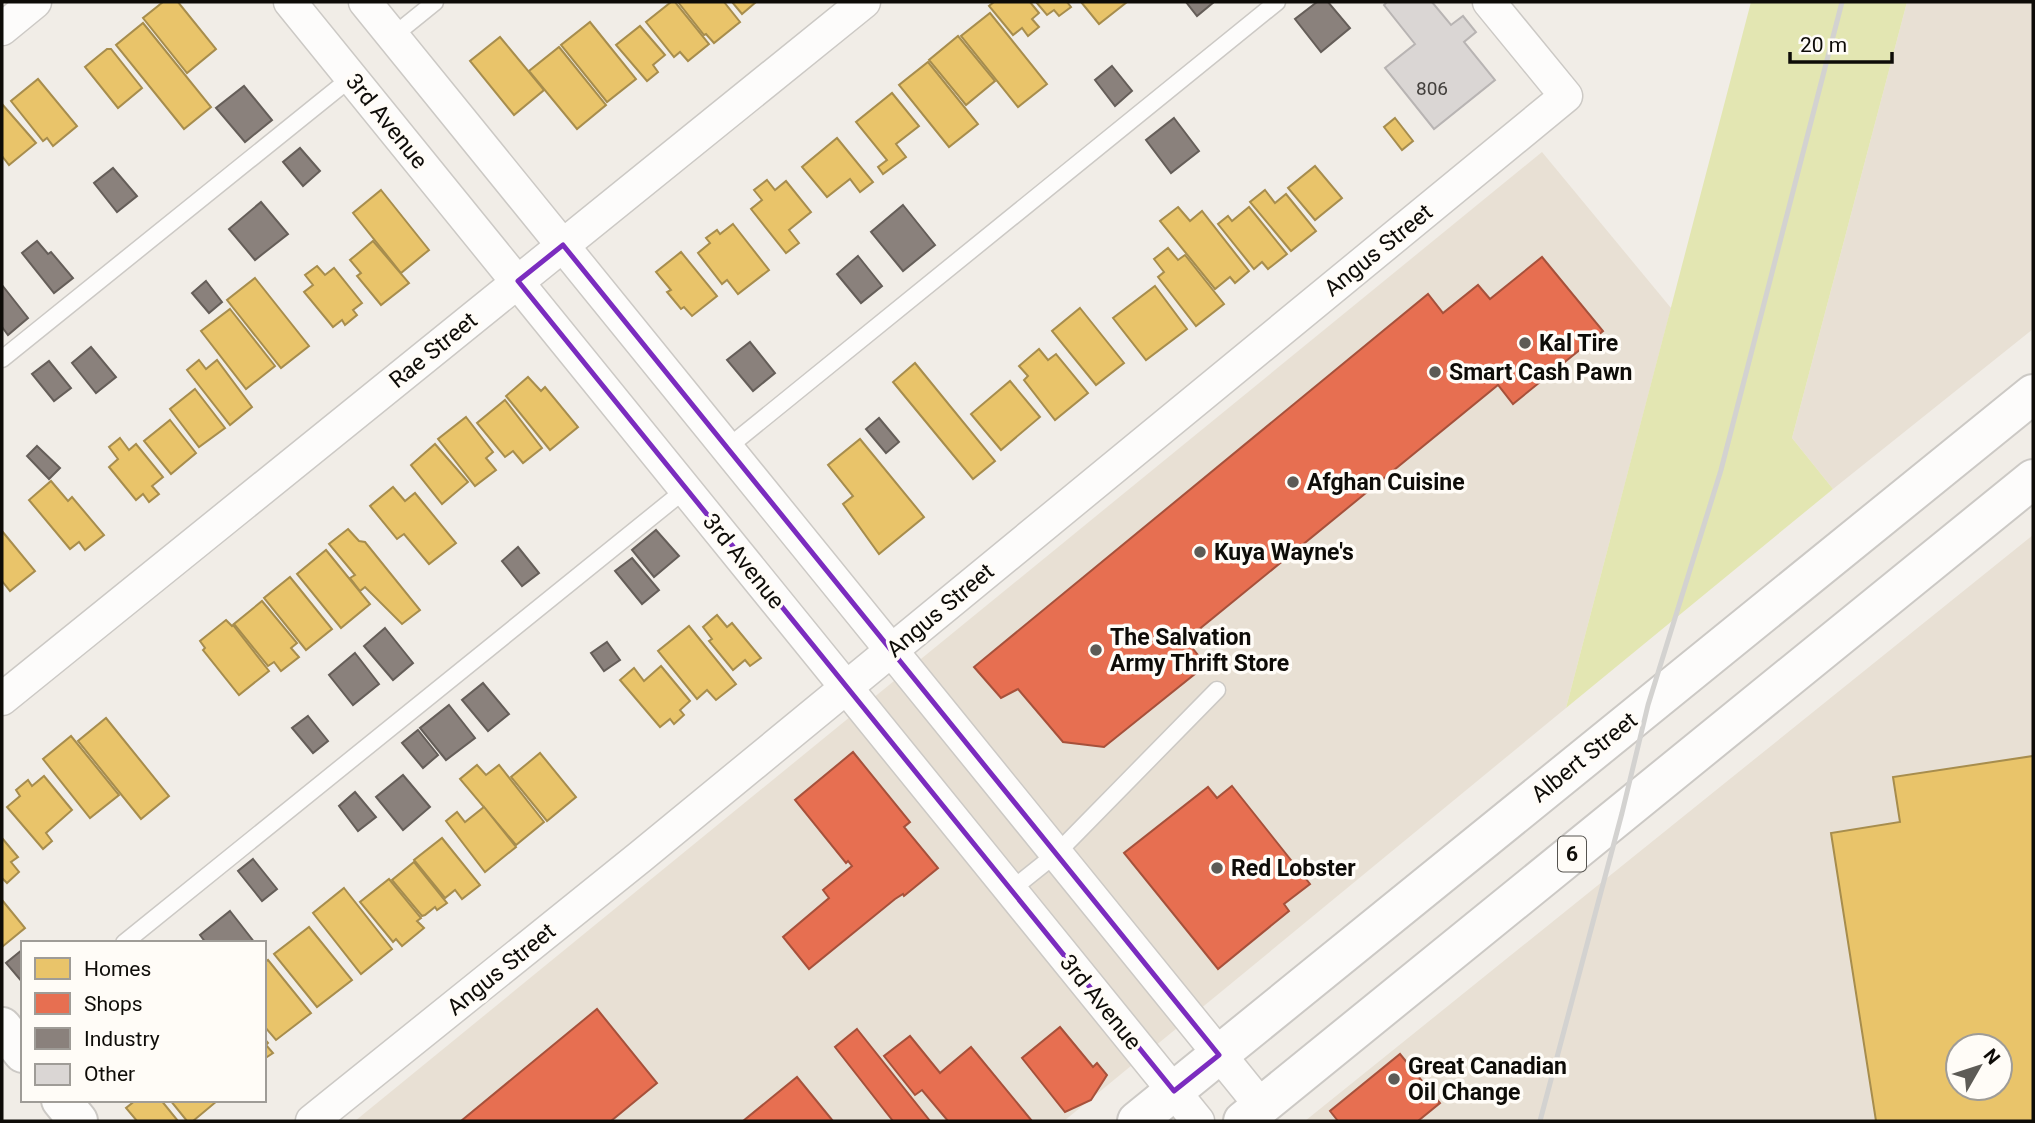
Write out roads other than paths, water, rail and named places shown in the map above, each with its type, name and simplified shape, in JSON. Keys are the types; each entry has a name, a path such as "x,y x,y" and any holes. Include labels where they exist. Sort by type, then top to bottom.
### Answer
{"main road":[{"name":"Albert Street","path":"1137,1121 2033,394"},
{"name":"6","path":"1252,1114 2033,479"},
{"path":"63,1102 78,1121"}],"street":[{"path":"2,29 35,2"},
{"name":"3rd Avenue","path":"290,2 1198,1121"},
{"path":"365,2 1219,1055 1252,1114"},
{"name":"Rae Street","path":"2,699 864,2"},
{"name":"Angus Street","path":"312,1121 847,688 1566,96 1489,2"}],"lane":[{"path":"393,36 435,2"},
{"path":"727,448 1277,2"},
{"path":"2,359 352,77"},
{"path":"126,941 686,489"},
{"path":"1010,890 1056,854 1217,690"}],"railway":[{"path":"1540,1121 1648,705 1721,470 1842,2"}],"place":[{"name":"Kal Tire","path":"1525,343"},
{"name":"Smart Cash Pawn","path":"1435,372"},
{"name":"Afghan Cuisine","path":"1293,482"},
{"name":"Kuya Wayne's","path":"1200,552"},
{"name":"The Salvation Army Thrift Store","path":"1096,650"},
{"name":"Red Lobster","path":"1217,868"},
{"name":"Great Canadian Oil Change","path":"1394,1079"}]}
